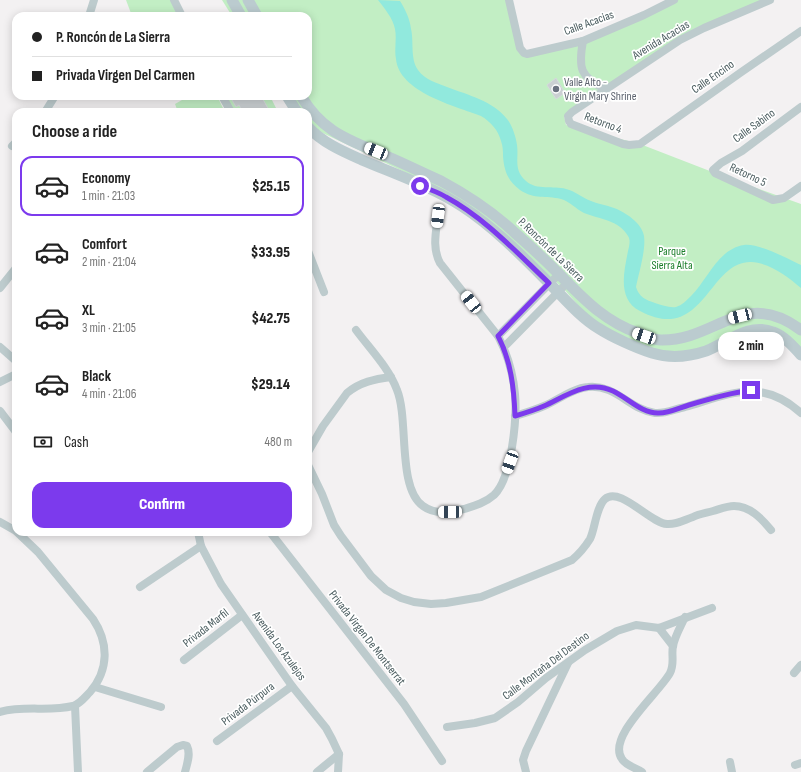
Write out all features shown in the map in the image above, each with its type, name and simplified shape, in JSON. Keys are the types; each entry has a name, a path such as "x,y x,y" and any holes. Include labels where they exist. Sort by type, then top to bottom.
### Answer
{"street":[{"path":"90,12 94,0"},
{"path":"174,0 180,12"},
{"path":"232,0 239,12"},
{"path":"248,0 255,12"},
{"name":"Calle Acacias","path":"508,1 520,48 524,53 533,53 583,41 644,15 674,0"},
{"name":"Avenida Acacias","path":"572,112 680,40 704,28 770,0"},
{"name":"Calle Encino","path":"640,144 801,31"},
{"path":"583,41 580,55 580,66 585,76 593,83 605,89"},
{"name":"Calle Sabino","path":"721,164 742,151 801,107"},
{"name":"P. Roncón de La Sierra","path":"312,112 326,126 349,140 441,181 472,200 503,222 559,274 590,306 606,318 637,333 660,340 690,336 730,318 757,313 781,318 801,330"},
{"name":"Retorno 4","path":"572,112 568,116 571,124 623,144 640,144"},
{"name":"P. Roncón de La Sierra","path":"312,131 327,143 445,196 464,207 496,232 584,317 598,328 652,353 664,356 680,357 697,354 741,333 758,329 778,334 801,354"},
{"path":"371,164 376,151"},
{"name":"Retorno 5","path":"721,164 714,169 715,173 766,198 776,200 784,198 801,186"},
{"path":"356,330 391,377 397,389 403,411 405,467 416,499 422,506 428,509 440,512 450,512 476,506 494,495 499,489 510,462 515,416 515,394 513,380 504,347 498,336 436,256 435,247 438,216"},
{"path":"312,261 324,292"},
{"path":"0,288 12,273"},
{"path":"498,336 559,274"},
{"path":"504,347 567,283"},
{"path":"0,347 12,358"},
{"path":"0,382 12,376"},
{"path":"312,445 323,426 347,393 363,383 375,379 391,377"},
{"path":"515,416 542,407 579,389 594,387 612,391 640,408 654,413 669,411 738,392 751,390 773,394 785,400 801,413"},
{"path":"0,411 12,427"},
{"path":"312,473 334,525 371,576 386,590 401,598 414,602 431,604 446,603 481,597 572,560 580,553 590,538 601,505 604,499 609,497 617,497 625,500 657,522 665,524 680,523 694,516 725,508 739,507 753,513 771,530"},
{"path":"0,522 12,530"},
{"path":"0,712 16,709 75,706 95,687 104,667 105,648 98,626 38,552 20,536"},
{"name":"Avenida Los Azulejos","path":"199,536 202,546 221,584 292,686 326,728 339,754 338,772"},
{"name":"Privada Virgen De Montserrat","path":"273,536 404,704 442,760"},
{"path":"140,587 202,546"},
{"path":"673,646 659,628 712,608"},
{"name":"Privada Marfil","path":"184,660 242,615"},
{"path":"642,772 624,763 620,757 619,746 626,728 670,674 674,662 673,646 685,617"},
{"name":"Calle Montaña Del Destino","path":"447,727 475,723 495,718 585,650 617,631 636,625 659,628"},
{"path":"526,772 523,760 526,751 568,663"},
{"path":"794,673 801,665"},
{"name":"Privada Púrpura","path":"218,741 292,686"},
{"path":"95,687 161,707"},
{"path":"75,706 78,772"},
{"path":"147,772 177,747 183,745 187,746 189,749 185,772"},
{"path":"317,772 339,754"},
{"path":"730,762 732,772"}],"green space":[{"path":"126,0 171,0 178,12 130,12"},
{"name":"Parque Sierra Alta","path":"222,0 509,0 520,48 533,53 583,41 674,0 764,0 680,40 564,116 566,125 640,144 801,204 801,355 766,330 697,354 664,356 598,328 563,288 455,196 312,128 312,108 290,108 286,100 312,100 312,12 230,12"},
{"path":"182,100 219,100 223,108 176,108 175,104"},
{"path":"225,100 232,100 236,107 239,105 241,108 230,108"},
{"path":"264,100 272,100 276,108 268,108"}],"shaded area":[{"path":"378,0 400,1 402,4 407,14 412,34 414,61 421,73 428,79 487,103 507,119 515,135 519,173 526,181 535,186 569,190 591,201 618,210 637,222 643,231 644,242 636,287 643,298 668,307 676,307 680,305 697,289 720,258 727,252 744,245 757,246 801,265 801,288 784,275 771,268 751,262 737,265 725,274 692,310 678,318 661,319 640,311 628,300 625,292 624,276 630,241 624,231 614,223 584,213 564,200 530,195 516,187 512,183 506,171 502,143 498,133 488,121 481,116 443,102 417,89 399,71 395,55 396,33 394,25 388,13"}],"building":[{"name":"Valle Alto - Virgin Mary Shrine","path":"556,78 565,93 556,99 547,85"},
{"path":"232,100 263,100 268,108 241,108 239,105 236,107"}],"place":[{"name":"Valle Alto - Virgin Mary Shrine","path":"556,89"}],"route":[{"path":"420,186 445,196 464,207 496,232 549,283 498,336 504,347 512,374 515,394 515,416 542,407 579,389 587,387 602,388 612,391 640,408 654,413 661,413 710,399 751,390"}]}
